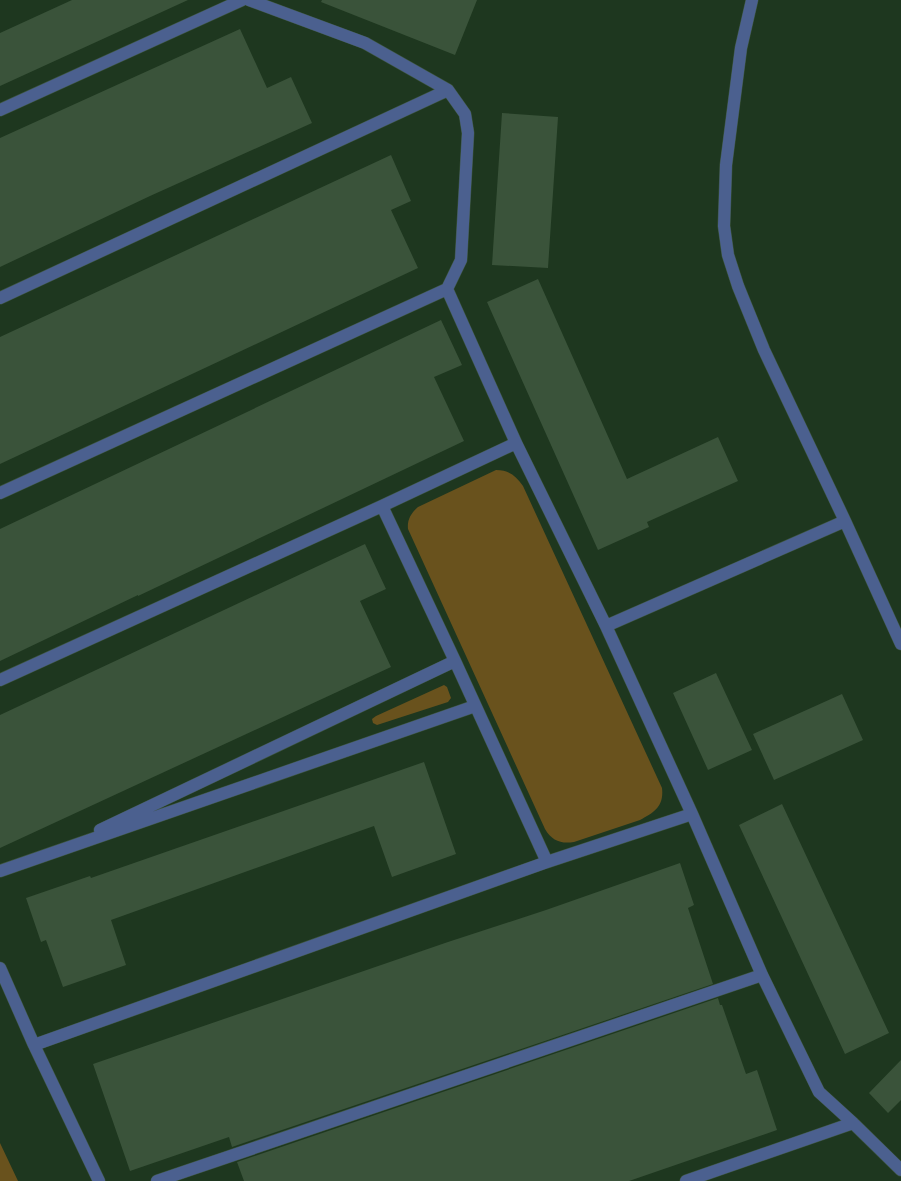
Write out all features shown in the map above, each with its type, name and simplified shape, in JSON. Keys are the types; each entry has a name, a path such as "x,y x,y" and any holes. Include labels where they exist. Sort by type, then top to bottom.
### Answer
{"street":[{"path":"0,110 242,0"},
{"path":"0,493 447,289 461,260 468,133 465,114 448,90 365,43 249,0"},
{"path":"752,0 740,48 726,165 724,226 728,255 738,286 764,350 901,644"},
{"path":"0,298 448,90"},
{"path":"447,289 516,443 606,626 692,814 762,975 819,1092 901,1170"},
{"path":"0,680 382,506 516,443"},
{"path":"382,506 455,660 547,862"},
{"path":"606,626 845,521"},
{"path":"45,856 455,660"},
{"path":"0,871 475,706"},
{"path":"34,1045 547,862 692,814"},
{"path":"0,968 34,1045 99,1181"},
{"path":"157,1181 762,975"},
{"path":"686,1181 853,1123"}],"shaded area":[{"path":"496,470 505,471 512,474 523,486 662,788 662,799 660,804 654,811 645,817 574,842 557,841 545,829 408,529 410,517 418,507"},
{"path":"444,685 447,687 451,698 448,702 377,725 373,723 372,719 376,716"},
{"path":"0,1143 18,1181 0,1181"}],"building":[{"path":"72,0 188,0 0,86 0,33"},
{"path":"322,0 477,0 455,55 321,2"},
{"path":"240,29 267,88 291,77 312,123 150,196 0,267 0,138"},
{"path":"502,113 558,117 548,268 492,265"},
{"path":"391,155 411,201 391,210 418,268 0,464 0,337"},
{"path":"538,279 627,479 718,437 738,481 647,522 649,527 598,550 487,302"},
{"path":"441,320 462,365 434,377 464,441 0,661 0,529"},
{"path":"365,544 386,589 360,601 391,667 0,848 0,715"},
{"path":"716,673 752,750 708,770 673,693"},
{"path":"842,694 863,740 774,780 753,734"},
{"path":"424,762 456,854 392,877 374,826 111,920 126,965 63,987 46,940 41,942 26,898 90,876 91,878"},
{"path":"782,804 889,1033 845,1054 739,825"},
{"path":"680,863 694,905 688,908 713,984 232,1147 229,1137 130,1171 93,1064"},
{"path":"718,998 720,1005 722,1005 746,1074 757,1070 777,1130 629,1181 244,1181 237,1162"},
{"path":"901,1060 901,1100 888,1113 869,1093"}]}
